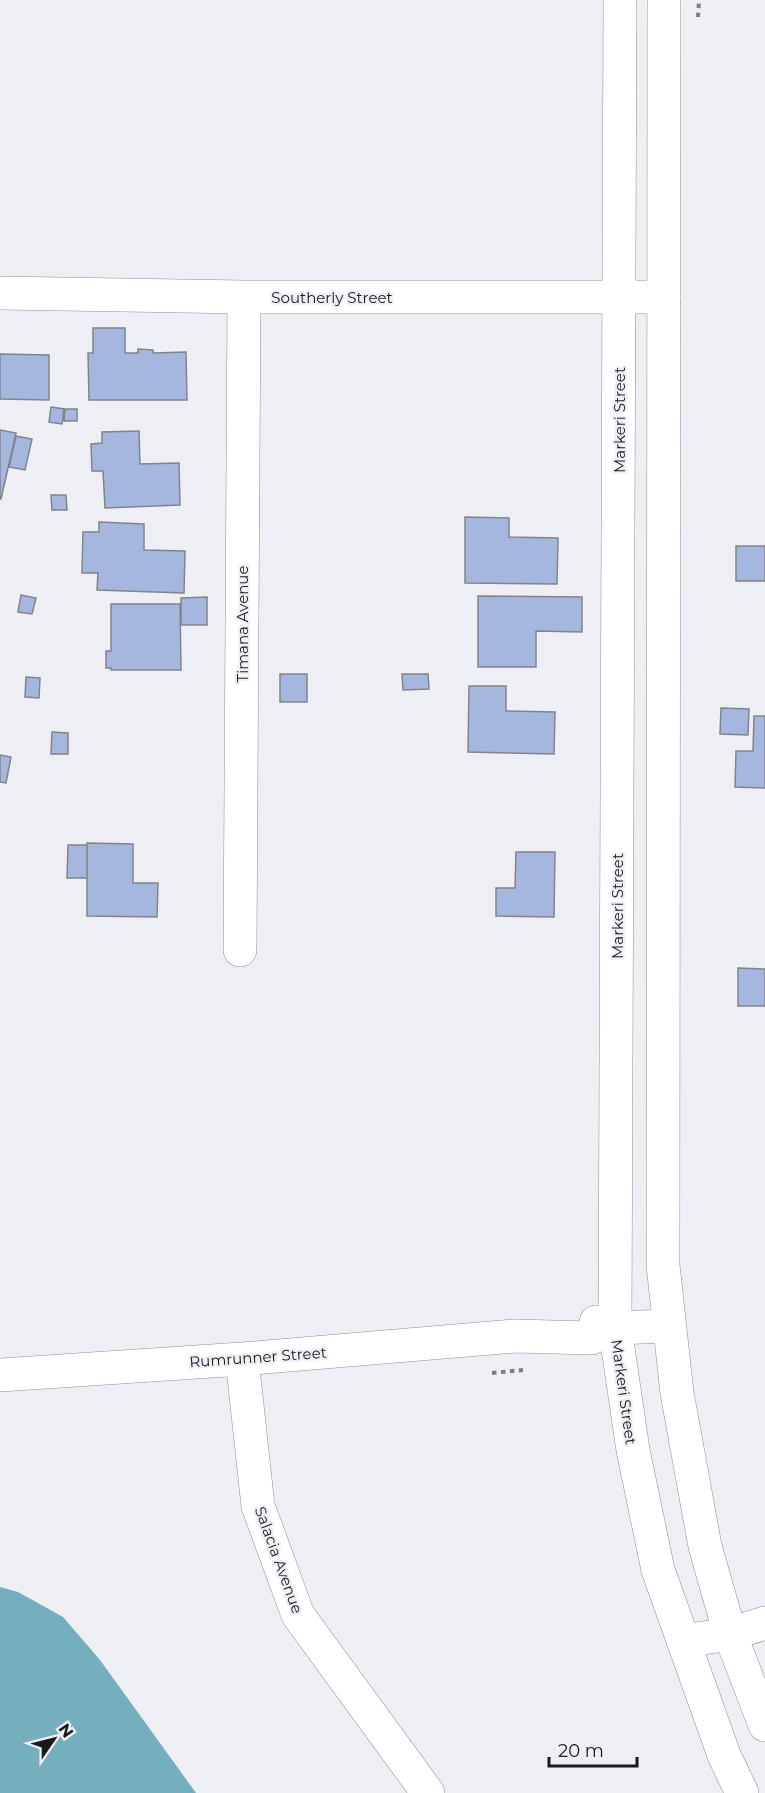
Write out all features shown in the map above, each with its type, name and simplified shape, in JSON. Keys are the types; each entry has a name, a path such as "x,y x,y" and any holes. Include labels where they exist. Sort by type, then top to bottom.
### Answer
{"main road":[{"name":"Markeri Street","path":"620,0 615,1328 633,1450 658,1570 724,1755 742,1793"},
{"path":"664,0 663,1265 676,1393 705,1546 730,1634 765,1725"},
{"name":"Southerly Street","path":"0,293 244,297 664,297"},
{"name":"Timana Avenue","path":"240,950 244,297"},
{"name":"Rumrunner Street","path":"0,1375 242,1359 515,1336 591,1338 615,1328 669,1326"},
{"name":"Salacia Avenue","path":"242,1359 258,1506 298,1615 428,1793"},
{"path":"683,1641 730,1634 765,1623"}],"water":[{"path":"0,1587 18,1592 63,1617 100,1660 196,1793 0,1793"}],"building":[{"path":"93,328 125,328 125,353 138,353 138,349 153,350 153,353 186,352 187,400 89,400 88,353 93,353"},
{"path":"0,354 49,355 49,400 0,399"},
{"path":"51,407 64,409 62,424 49,422"},
{"path":"65,409 77,409 77,421 64,421"},
{"path":"0,430 16,433 1,499 0,499"},
{"path":"139,431 140,464 179,463 180,505 105,508 103,471 92,471 91,444 102,443 102,432"},
{"path":"16,436 32,439 25,470 9,467"},
{"path":"51,495 66,495 67,510 52,510"},
{"path":"465,517 509,518 509,537 558,538 557,584 465,583"},
{"path":"99,522 144,524 144,550 185,551 184,593 97,590 98,573 82,573 83,532 99,532"},
{"path":"736,546 765,546 765,581 736,581"},
{"path":"21,595 36,598 32,614 18,612"},
{"path":"478,596 582,597 582,632 536,631 536,667 478,667"},
{"path":"207,597 207,625 181,625 181,598"},
{"path":"111,604 180,604 181,670 111,670 111,668 106,668 106,651 111,651"},
{"path":"280,674 307,674 307,702 280,702"},
{"path":"402,674 428,674 429,689 403,690"},
{"path":"26,677 40,678 39,698 25,697"},
{"path":"469,686 506,686 506,711 555,712 554,754 468,752"},
{"path":"721,708 749,709 748,735 720,734"},
{"path":"754,716 765,716 765,788 735,787 736,751 753,751"},
{"path":"52,732 68,733 68,754 51,754"},
{"path":"0,755 11,757 6,783 0,782"},
{"path":"87,843 133,844 133,883 158,883 157,917 87,916"},
{"path":"68,845 87,845 87,878 67,878"},
{"path":"516,852 555,852 554,917 496,916 496,888 515,888"},
{"path":"738,968 765,969 765,1006 738,1006"}]}
